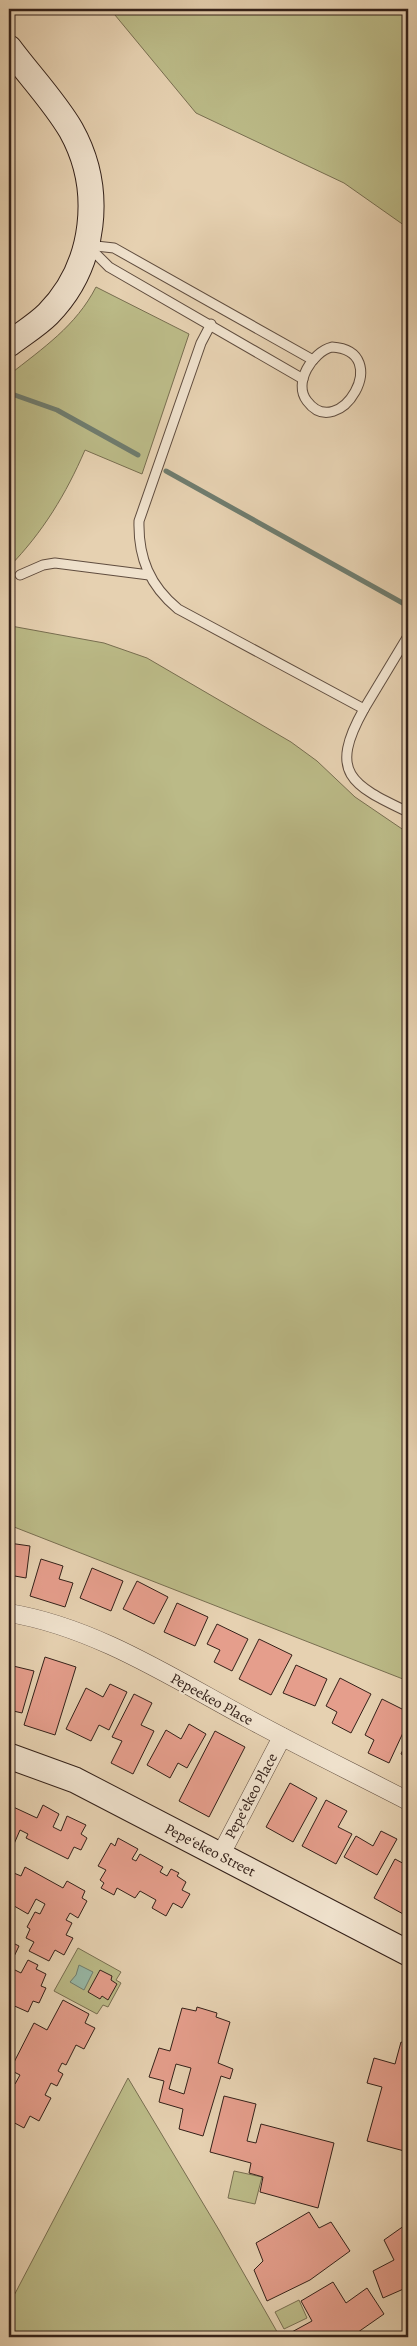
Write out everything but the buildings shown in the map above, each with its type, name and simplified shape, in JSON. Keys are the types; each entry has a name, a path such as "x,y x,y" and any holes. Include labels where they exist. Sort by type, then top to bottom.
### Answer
{"street":[{"path":"9,344 47,315 60,300 79,267 87,245 92,211 91,192 84,160 70,130 10,51"},
{"name":"Pepeekeo Place","path":"9,1613 40,1618 77,1632 150,1666 282,1737 408,1801"},
{"name":"Pepeʻekeo Place","path":"220,1856 282,1737"},
{"name":"Pepeʻekeo Street","path":"9,1756 75,1780 408,1953"}],"lane":[{"path":"87,245 110,267 303,379"},
{"path":"87,245 114,248 313,360"},
{"path":"211,324 201,343 139,522 141,552 149,574 159,590 178,609 364,709"},
{"path":"340,347 348,350 359,363 360,380 357,388 346,405 338,410 322,411 308,403 301,387 303,379 313,360 324,349 340,347"},
{"path":"20,576 43,565 55,563 149,574"},
{"path":"408,636 351,732 347,745 347,769 362,788 408,812"}],"shaded area":[{"path":"110,9 408,9 408,228 344,183 196,113"},
{"path":"96,287 189,334 142,474 85,450 53,512 33,540 9,567 9,375 69,325 88,301"},
{"path":"9,608 11,626 104,643 147,658 291,742 317,761 355,797 408,833 408,1681 9,1525"},
{"path":"78,1948 121,1972 116,1980 121,1983 108,2007 103,2005 97,2014 54,1991"},
{"path":"79,1965 93,1972 84,1990 70,1982 76,1975"},
{"path":"128,2078 219,2230 280,2337 9,2337 9,2305"},
{"path":"234,2171 262,2177 255,2204 228,2198"},
{"path":"299,2300 307,2318 284,2329 275,2312"}],"waterway":[{"path":"9,393 57,410 138,455"},
{"path":"166,471 408,606"}]}
